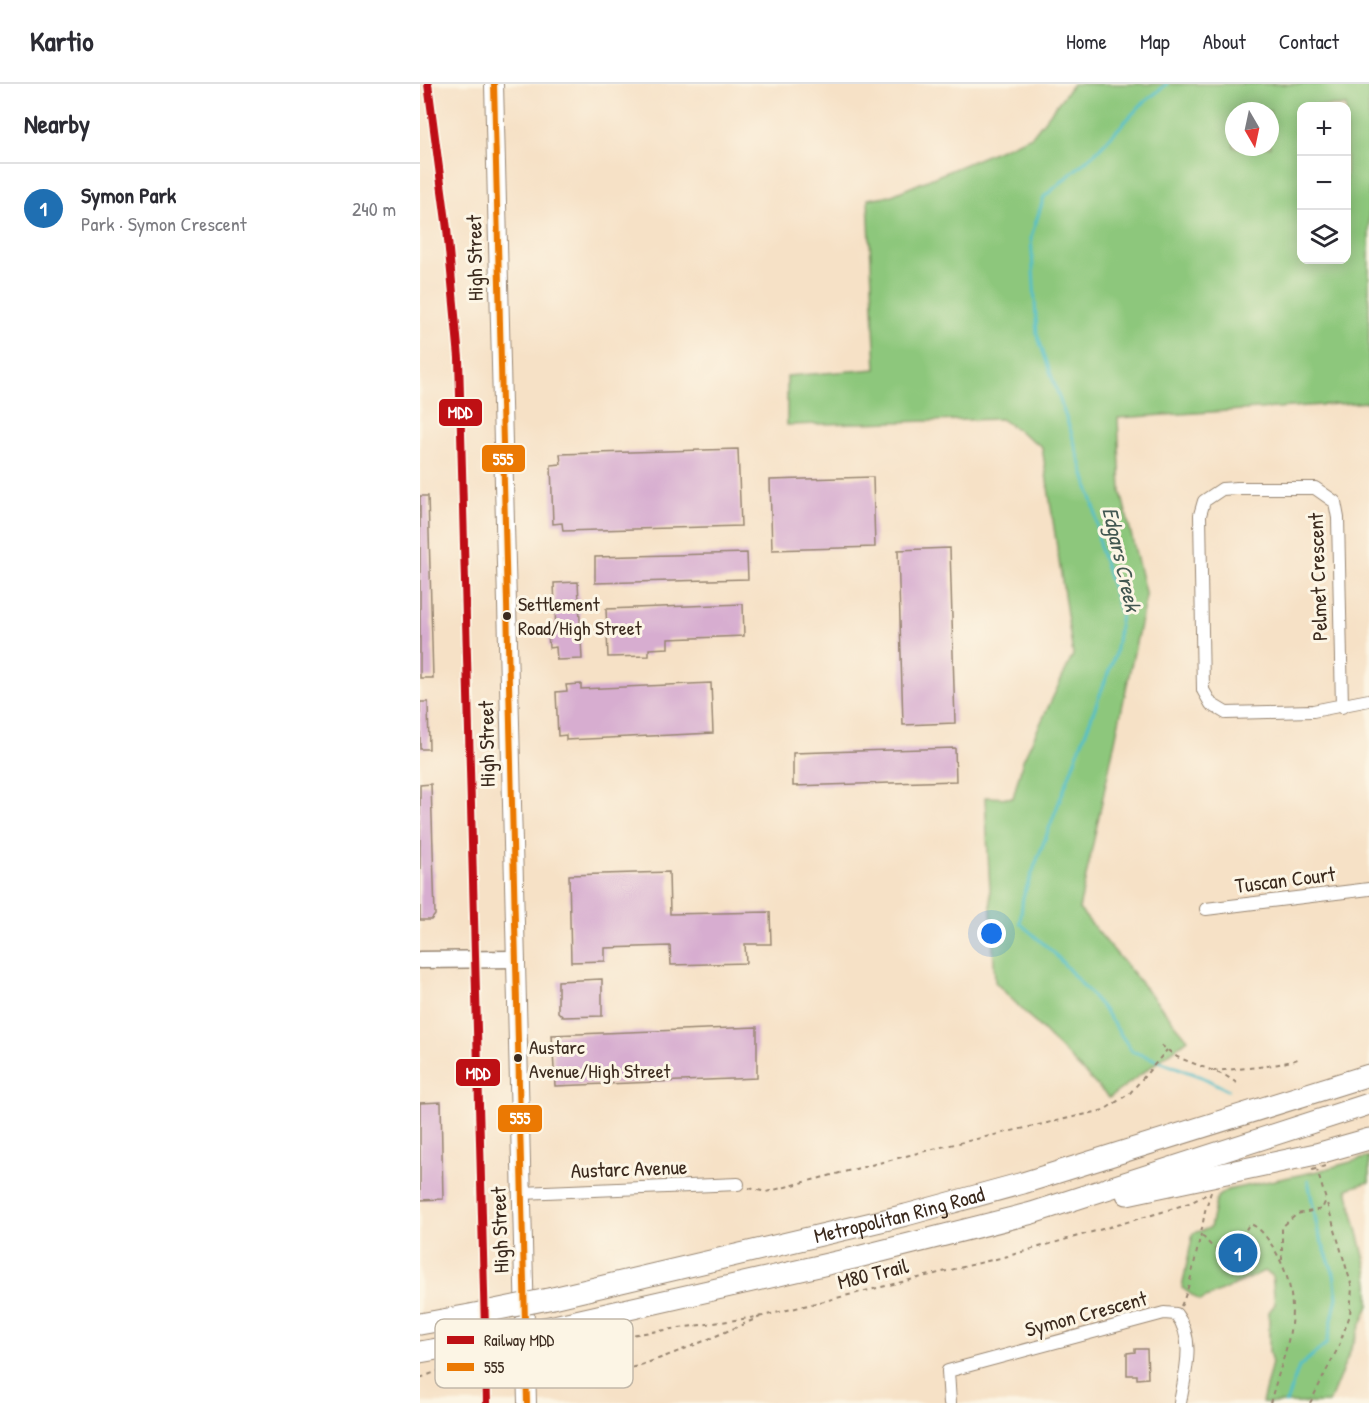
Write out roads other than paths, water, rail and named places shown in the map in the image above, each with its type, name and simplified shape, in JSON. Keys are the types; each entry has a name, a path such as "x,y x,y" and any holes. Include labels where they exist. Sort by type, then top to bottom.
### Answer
{"highway":[{"path":"1234,1119 1369,1061"},
{"name":"Metropolitan Ring Road","path":"448,1319 553,1298 906,1215 1023,1184 1369,1075"},
{"name":"Metropolitan Ring Road","path":"619,1319 1032,1213 1369,1104"},
{"path":"1032,1213 1316,1154 1369,1139"},
{"name":"Metropolitan Ring Road","path":"420,1324 435,1321"},
{"name":"Metropolitan Ring Road","path":"420,1352 435,1352"}],"main road":[{"name":"High Street","path":"494,84 525,1319"},
{"path":"420,960 515,959"},
{"name":"High Street","path":"527,1388 527,1403"}],"street":[{"name":"Pelmet Crescent","path":"1315,488 1335,502 1338,518 1342,707 1314,711 1226,713 1211,704 1203,690 1200,515 1204,501 1222,489 1315,488"},
{"path":"1342,707 1369,700"},
{"name":"Tuscan Court","path":"1206,909 1369,889"},
{"name":"Austarc Avenue","path":"522,1193 738,1184"},
{"name":"Symon Crescent","path":"950,1403 948,1371 1164,1313 1176,1314 1184,1324 1189,1348 1180,1403"}],"waterway":[{"name":"Edgars Creek","path":"1167,84 1141,105 1096,152 1044,197 1031,237 1037,334 1095,510 1100,549 1121,614 1115,655 1023,897 1020,923 1054,953 1102,1007 1132,1051 1202,1077 1228,1090"},
{"name":"Edgars Creek","path":"1286,1403 1299,1367 1327,1343 1337,1297 1334,1274 1318,1232 1308,1180"}],"rail line":[{"name":"MDD","path":"428,84 447,229 459,358 485,1319"},
{"name":"MDD","path":"487,1388 487,1403"}],"place":[{"name":"Settlement Road/High Street","path":"507,616"},
{"name":"Austarc Avenue/High Street","path":"518,1058"},
{"name":"Symon Park","path":"1238,1253"}]}
